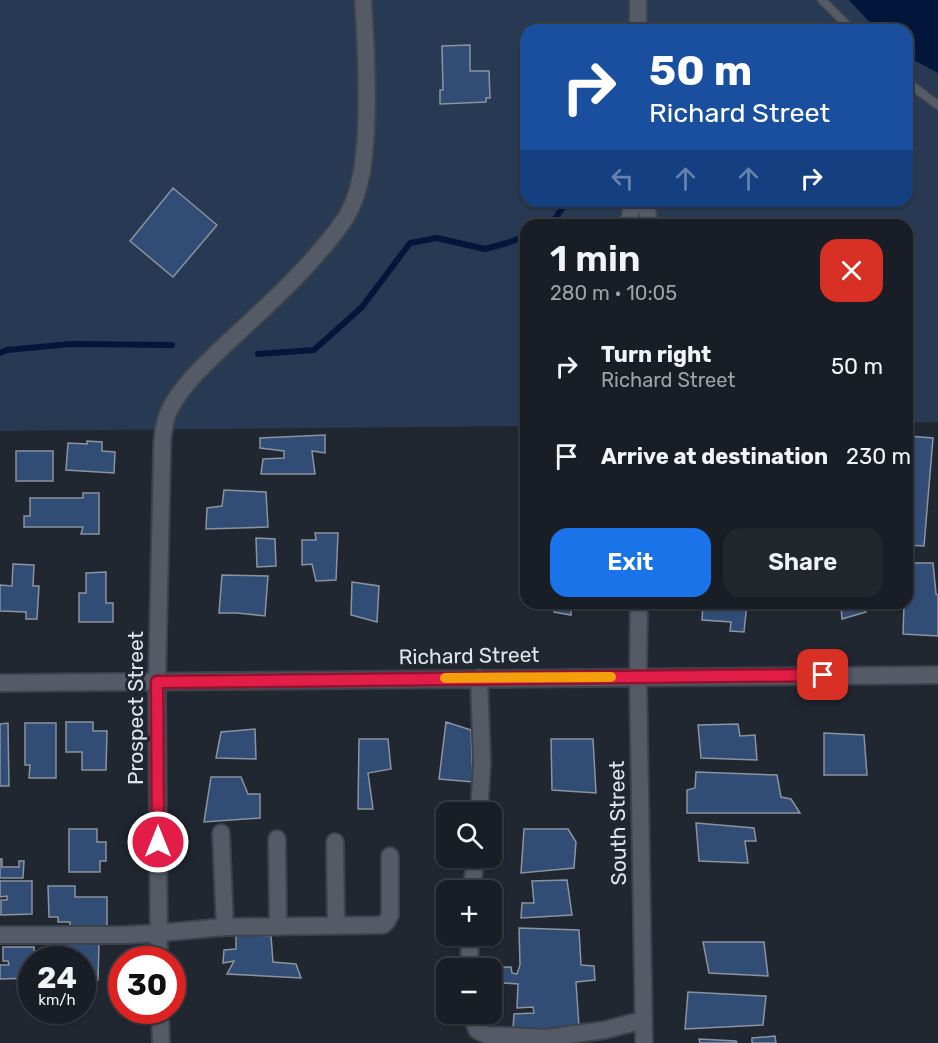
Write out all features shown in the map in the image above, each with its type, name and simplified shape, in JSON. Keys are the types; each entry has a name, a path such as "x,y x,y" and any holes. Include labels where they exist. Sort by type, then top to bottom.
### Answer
{"street":[{"name":"Prospect Street","path":"159,946 157,682 162,455 165,424 176,399 201,368 304,269 338,231 350,211 359,188 364,162 366,50 363,0"},
{"path":"638,0 638,24"},
{"name":"South Street","path":"639,609 644,1043"},
{"name":"Richard Street","path":"0,683 938,675"},
{"path":"478,678 482,762 480,802"},
{"path":"221,833 225,927"},
{"path":"277,839 278,927"},
{"path":"335,842 336,925"},
{"path":"0,935 159,933 225,927 383,924 390,915 390,856"},
{"path":"475,1024 477,1030 487,1035 546,1038 605,1030 644,1020"},
{"path":"160,1024 161,1043"}],"lane":[{"path":"822,0 845,24"},
{"path":"913,87 938,105"}],"shaded area":[{"path":"0,0 938,0 938,422 913,423 913,219 520,219 520,426 0,431"},
{"path":"849,0 938,0 938,73 913,60 913,24 871,24"}],"building":[{"path":"470,45 470,71 489,71 490,98 486,98 486,102 440,104 440,90 443,90 442,46"},
{"path":"173,188 217,225 173,277 130,241"},
{"path":"325,435 325,453 312,451 315,474 261,474 263,459 284,458 284,451 260,448 260,438"},
{"path":"913,436 933,438 924,546 913,545"},
{"path":"87,441 102,442 102,451 115,452 114,473 66,470 68,443 87,444"},
{"path":"16,451 53,451 53,481 16,481"},
{"path":"224,490 266,492 268,527 206,529 207,508 222,506"},
{"path":"83,493 99,493 99,534 81,534 83,527 24,527 24,516 30,516 30,498 83,498"},
{"path":"315,533 338,533 336,580 316,581 312,564 302,565 302,540 316,540"},
{"path":"256,538 275,539 276,566 257,567"},
{"path":"913,563 933,563 936,594 938,595 938,636 903,634 904,609 913,609"},
{"path":"13,564 34,565 33,586 39,586 37,619 26,619 26,612 0,611 0,585 12,586"},
{"path":"106,572 106,603 113,603 113,622 79,622 79,593 86,593 86,573"},
{"path":"222,575 268,576 265,616 219,613"},
{"path":"352,582 379,586 377,622 351,615"},
{"path":"554,609 571,609 571,615 554,612"},
{"path":"703,609 746,609 744,632 730,631 731,622 702,620"},
{"path":"841,609 865,609 866,612 842,619"},
{"path":"66,722 93,722 93,731 107,731 106,770 82,770 82,752 66,752"},
{"path":"446,722 471,730 473,782 439,779"},
{"path":"8,723 9,786 0,786 0,724"},
{"path":"25,723 56,723 56,778 29,778 30,765 25,765"},
{"path":"738,724 740,736 755,735 757,760 701,758 698,725"},
{"path":"255,729 256,759 216,758 221,732"},
{"path":"824,733 864,735 867,775 824,775"},
{"path":"359,739 388,739 391,769 368,773 373,809 358,809"},
{"path":"551,739 593,739 596,793 552,790"},
{"path":"696,772 777,775 781,797 791,799 800,813 687,813 687,790 695,788"},
{"path":"211,777 241,777 248,794 260,794 260,818 204,822"},
{"path":"696,823 754,828 756,841 745,841 748,863 699,861"},
{"path":"69,829 97,829 97,842 106,842 106,861 100,861 100,872 69,872"},
{"path":"524,829 568,829 576,842 574,868 521,873"},
{"path":"0,859 2,859 2,867 19,867 19,861 24,861 23,878 0,878"},
{"path":"567,880 572,915 521,918 522,903 534,903 532,881"},
{"path":"0,881 32,881 32,914 1,915 1,900 7,900 7,896 0,897"},
{"path":"48,886 75,886 75,897 107,897 107,927 70,927 70,922 58,922 58,917 49,917"},
{"path":"519,928 579,930 581,965 594,966 595,980 576,982 579,1027 571,1030 513,1029 514,1014 534,1013 533,1007 517,1008 518,984 502,983 502,967 511,967 512,973 517,974 520,965"},
{"path":"236,934 271,936 273,962 296,964 301,978 227,974 234,961 223,963 224,950 236,949"},
{"path":"703,942 764,942 768,976 709,973"},
{"path":"50,943 99,944 98,980 96,980 96,946 50,946"},
{"path":"3,947 18,947 18,978 0,979 0,965 9,965 8,961 3,961"},
{"path":"688,992 766,996 763,1025 685,1029"},
{"path":"775,1036 776,1043 752,1043 752,1038"},
{"path":"699,1039 736,1041 737,1043 700,1043"}],"waterway":[{"path":"555,219 563,207"},
{"path":"258,354 314,350 362,307 410,243 437,238 485,249 520,238"},
{"path":"0,353 7,350 71,344 172,345"}],"slow traffic":[{"path":"445,678 611,677"}],"route":[{"path":"158,842 157,682 823,675"}]}
